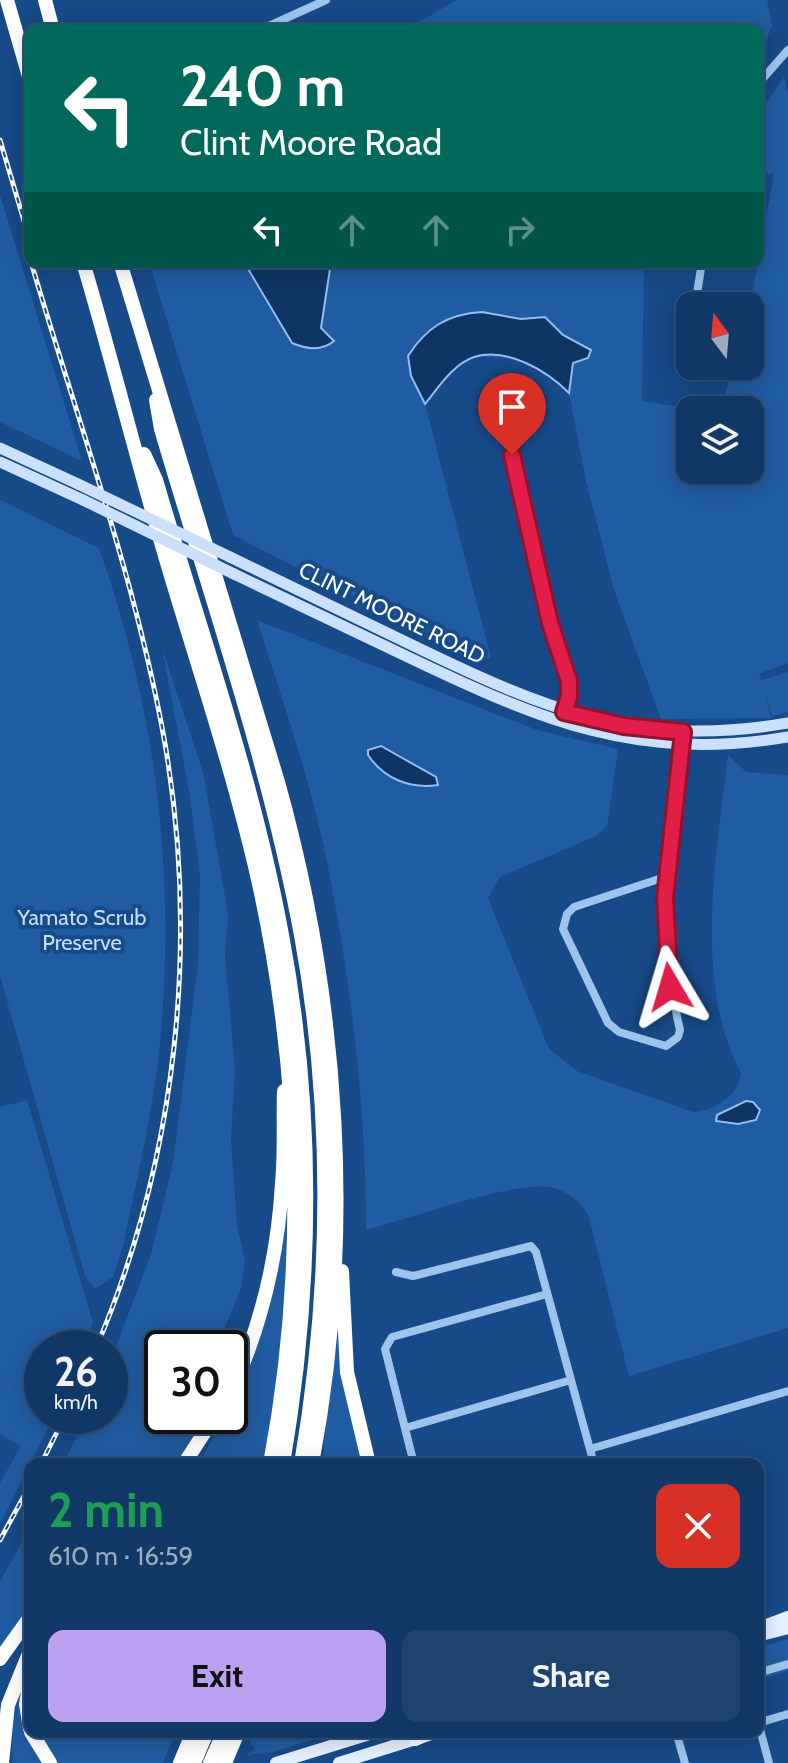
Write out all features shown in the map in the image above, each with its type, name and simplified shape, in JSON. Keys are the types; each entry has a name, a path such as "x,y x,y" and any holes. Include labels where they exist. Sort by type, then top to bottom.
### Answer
{"highway":[{"path":"7,0 24,59"},
{"path":"45,0 51,24"},
{"path":"85,268 248,840 273,958 294,1131 295,1246 286,1361 271,1458"},
{"path":"122,268 208,544 300,868 328,1035 346,1359 354,1412 367,1458"},
{"path":"150,364 161,429 273,811 310,989 322,1117 325,1220 316,1362 302,1458"},
{"path":"131,424 156,480 253,810 291,987 305,1130 306,1234 299,1348 284,1458"},
{"path":"248,1352 275,1251 283,1180 286,1050"},
{"path":"313,1458 330,1330 337,1202"},
{"path":"188,1458 205,1434"},
{"path":"194,1458 208,1434"},
{"path":"0,1659 24,1625"},
{"path":"2,1763 8,1705 24,1666"},
{"path":"36,1738 50,1763"},
{"path":"172,1763 182,1738"},
{"path":"197,1738 210,1760"},
{"path":"208,1738 210,1760"},
{"path":"210,1760 221,1738"},
{"path":"210,1760 232,1738"}],"main road":[{"path":"764,1616 788,1609"},
{"path":"764,1626 788,1617"},
{"path":"764,1634 788,1628"},
{"path":"764,1632 773,1632"},
{"path":"276,1763 357,1738"},
{"path":"339,1763 418,1738"}],"street":[{"path":"273,24 326,0"},
{"path":"764,77 788,50"},
{"path":"697,292 701,268"},
{"path":"506,427 550,623 569,681 569,697 562,718"},
{"name":"CLINT MOORE ROAD","path":"0,448 562,718 683,732 788,723"},
{"name":"CLINT MOORE ROAD","path":"0,462 482,692 626,740 682,745 735,744 788,737"},
{"path":"668,876 574,907 567,914 563,929 608,1023 619,1032 666,1046 673,1043 680,1030 666,961 668,876 683,732"},
{"path":"396,1272 413,1276 531,1246 536,1252 592,1458"},
{"path":"412,1458 385,1349 386,1342 392,1337 547,1294"},
{"path":"405,1428 571,1380"},
{"path":"590,1449 788,1391"},
{"path":"764,1671 788,1664"},
{"path":"764,1720 788,1714"},
{"path":"678,1738 685,1763"},
{"path":"762,1738 769,1763"}],"green space":[{"path":"457,0 767,0 772,25 764,46 764,24 415,24"},
{"path":"784,77 788,92 788,663 759,674 761,680 788,672 788,712 772,716 765,694 771,718 661,719 614,590 586,481 569,393 548,372 511,358 474,357 451,372 425,404 491,658 479,660 233,535 151,268 644,268 642,401 676,406 676,484 764,484 764,396 724,396 730,380 764,380 764,292 753,292 757,268 764,268 764,229 774,174 764,173 764,106"},
{"path":"0,195 82,461 0,422"},
{"name":"Yamato Scrub Preserve","path":"0,500 99,548 135,669 157,792 165,917 157,1069 123,1246 113,1277 95,1289 85,1276 0,976"},
{"path":"257,620 537,730 618,749 607,826 596,836 500,877 488,898 549,1049 577,1071 693,1112 724,1101 735,1089 741,1073 726,1037 712,958 714,874 728,755 746,772 788,775 788,1328 629,1376 588,1214 572,1196 555,1188 510,1190 366,1230 360,1096 351,1006 337,916 315,808"},
{"path":"162,648 203,772 228,913 225,956 235,1069 231,1139 237,1226 245,1261 241,1289 224,1330 144,1330 144,1434 196,1434 181,1458 66,1458 78,1434 128,1434 128,1330 122,1330 151,1254 173,1163 198,964 200,875 189,790"},
{"path":"27,1100 93,1323 90,1330 24,1330 24,1434 45,1434 33,1458 24,1458 24,1476 0,1524 0,1483 21,1446 0,1434 0,1107"},
{"path":"285,1212 289,1212 282,1356 266,1458 202,1458 216,1434 248,1434 248,1366"},
{"path":"336,1329 340,1329 365,1458 323,1458"},
{"path":"24,1538 24,1617 0,1649 0,1582"},
{"path":"788,1639 788,1671 764,1678 764,1646"},
{"path":"24,1681 24,1738 28,1738 43,1763 12,1763 19,1695"},
{"path":"40,1738 173,1738 163,1763 57,1763"},
{"path":"318,1738 273,1752 245,1755 255,1750 249,1740"}],"shaded area":[{"path":"248,268 330,268 321,328 334,341 324,347 313,348 292,343"},
{"path":"482,312 521,319 545,317 563,335 591,350 588,358 573,363 569,393 526,363 500,355 487,355 474,357 459,365 425,404 411,376 408,356 422,338 439,324 458,316"},
{"path":"381,746 436,777 438,785 408,784 390,776 368,755 368,750"},
{"path":"746,1101 753,1102 760,1110 756,1120 738,1124 716,1121 717,1115"}],"railway":[{"path":"0,140 24,221"},
{"path":"33,268 104,498 137,618 164,738 175,815 180,892 180,970 174,1048 163,1125 146,1202 124,1276 103,1330"},
{"path":"44,1458 56,1434"},
{"path":"0,1540 24,1496"}],"route":[{"path":"512,455 550,623 569,681 569,697 564,712 624,726 683,732 665,898 664,934 670,987"}]}
